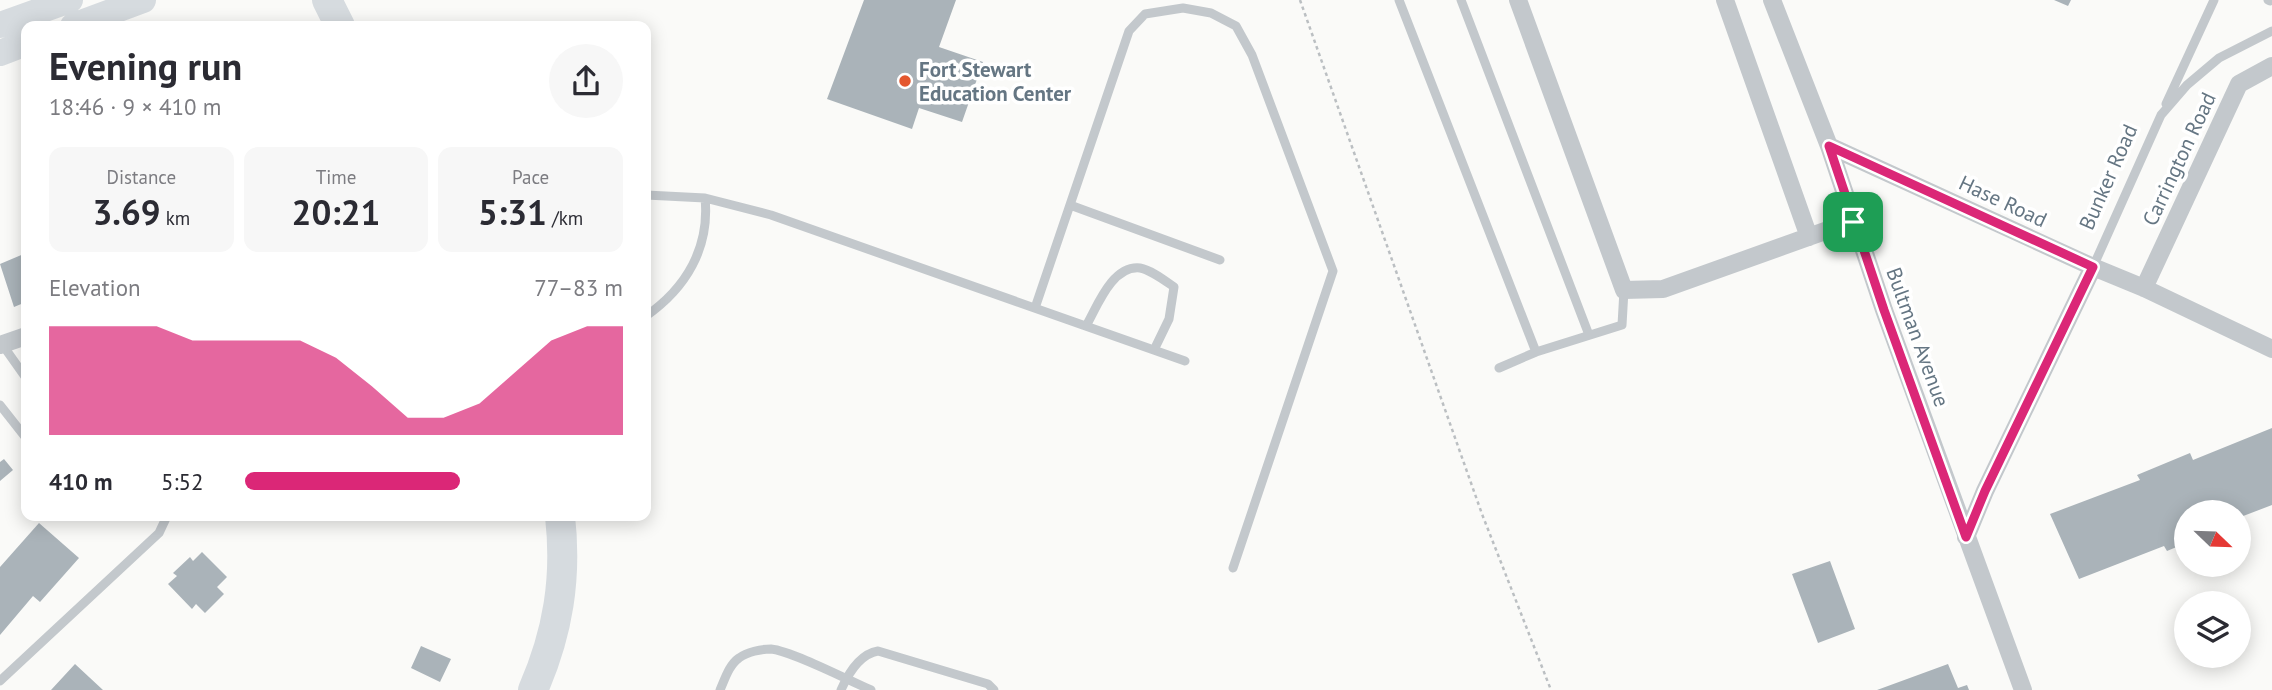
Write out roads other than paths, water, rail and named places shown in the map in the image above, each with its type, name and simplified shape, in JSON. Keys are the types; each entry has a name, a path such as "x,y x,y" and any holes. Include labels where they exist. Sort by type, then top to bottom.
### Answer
{"main road":[{"path":"0,25 33,8 70,0"},
{"path":"100,14 142,0"},
{"path":"327,0 338,21"},
{"path":"0,52 21,45"},
{"path":"533,690 551,648 561,597 564,546 561,521"}],"street":[{"path":"1518,0 1624,290 1663,289 1853,222"},
{"path":"1725,0 1809,237"},
{"name":"Bultman Avenue","path":"1772,0 1829,146 1853,222 2023,690"},
{"name":"Carrington Road","path":"2144,288 2239,84 2272,66"},
{"name":"Hase Road","path":"1829,146 2144,288 2272,349"},
{"name":"Bunker Road","path":"1966,537 1985,491 2093,267"},
{"path":"1,344 21,338"}],"lane":[{"path":"1399,0 1536,352"},
{"path":"1461,0 1589,335"},
{"path":"2161,115 2214,0"},
{"path":"1035,308 1129,31 1145,14 1183,8 1211,13 1236,26 1252,55 1333,271 1233,568"},
{"name":"Bunker Road","path":"2093,267 2161,115 2187,85 2219,58 2272,31"},
{"path":"651,195 705,198 771,215 1185,361"},
{"path":"651,312 670,297 695,264 706,229 705,198"},
{"path":"1070,205 1220,260"},
{"path":"1086,326 1109,287 1122,271 1139,268 1174,287 1170,319 1154,350"},
{"path":"1499,368 1536,352 1622,325 1624,290"},
{"path":"1,344 21,371"},
{"path":"0,405 21,432"},
{"path":"0,681 159,533 165,521"},
{"path":"720,690 729,669 739,658 751,652 770,649 786,653 872,690"},
{"path":"841,690 845,679 868,653 878,651 988,684 994,690"}],"place":[{"name":"Fort Stewart Education Center","path":"905,81"}]}
